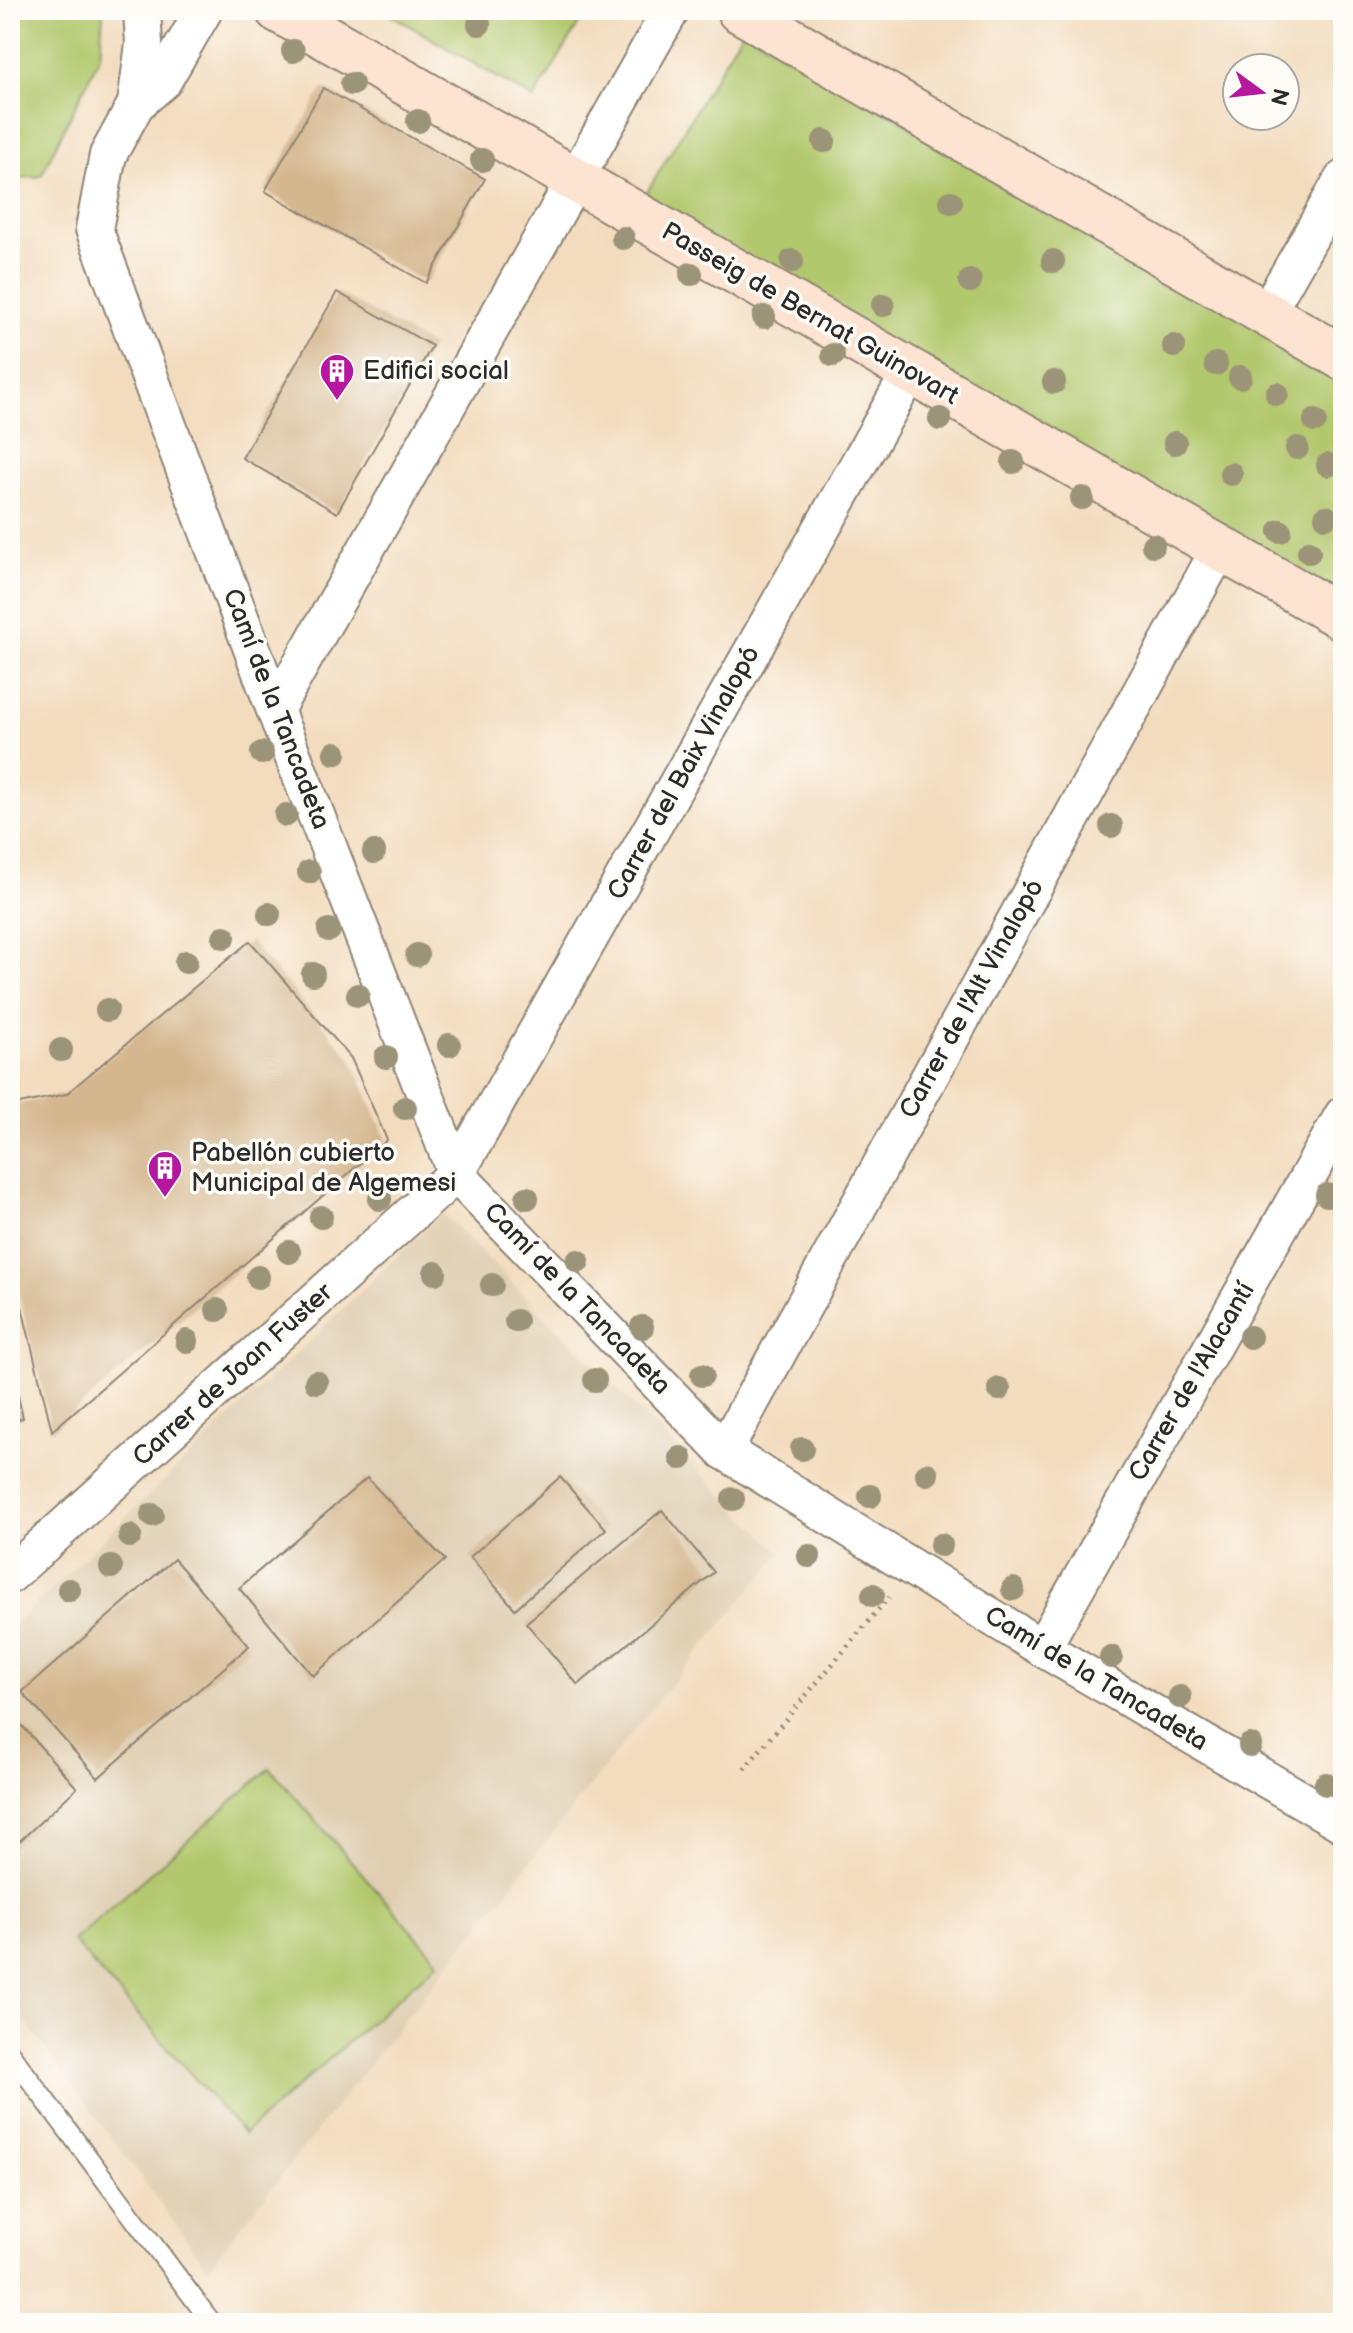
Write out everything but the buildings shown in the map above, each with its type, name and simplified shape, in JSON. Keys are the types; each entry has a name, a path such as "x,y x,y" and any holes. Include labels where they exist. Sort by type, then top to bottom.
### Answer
{"street":[{"name":"Camí de la Tancadeta","path":"136,104 144,44 142,10"},
{"name":"Camí de la Tancadeta","path":"204,10 163,81 136,104 108,155 94,229 275,710 456,1174 724,1451 1042,1648 1343,1824"},
{"name":"Passeig de Bernat Guinovart","path":"278,10 1343,618"},
{"path":"275,710 671,10"},
{"path":"739,10 1343,358"},
{"path":"1266,314 1343,179"},
{"name":"Carrer del Baix Vinalopó","path":"456,1174 911,371"},
{"name":"Carrer de l'Alt Vinalopó","path":"724,1451 1220,548"},
{"name":"Carrer de l'Alacantí","path":"1042,1648 1343,1115"},
{"name":"Carrer de Joan Fuster","path":"10,1575 456,1174"}],"lane":[{"path":"10,2053 212,2323"}],"path":[{"path":"744,1769 912,1568"}],"shaded area":[{"path":"442,1213 781,1553 655,1704 208,2268 10,2001 10,1629"}],"green space":[{"path":"10,10 102,10 103,14 100,56 41,176 17,179 10,161"},
{"path":"383,10 587,10 534,99"},
{"path":"743,30 1343,374 1343,573 1331,594 640,204"},
{"path":"270,1768 439,1962 244,2134 73,1941"}],"place":[{"name":"Edifici social","path":"337,402"},
{"name":"Pabellón cubierto Municipal de Algemesi","path":"165,1199"}]}
